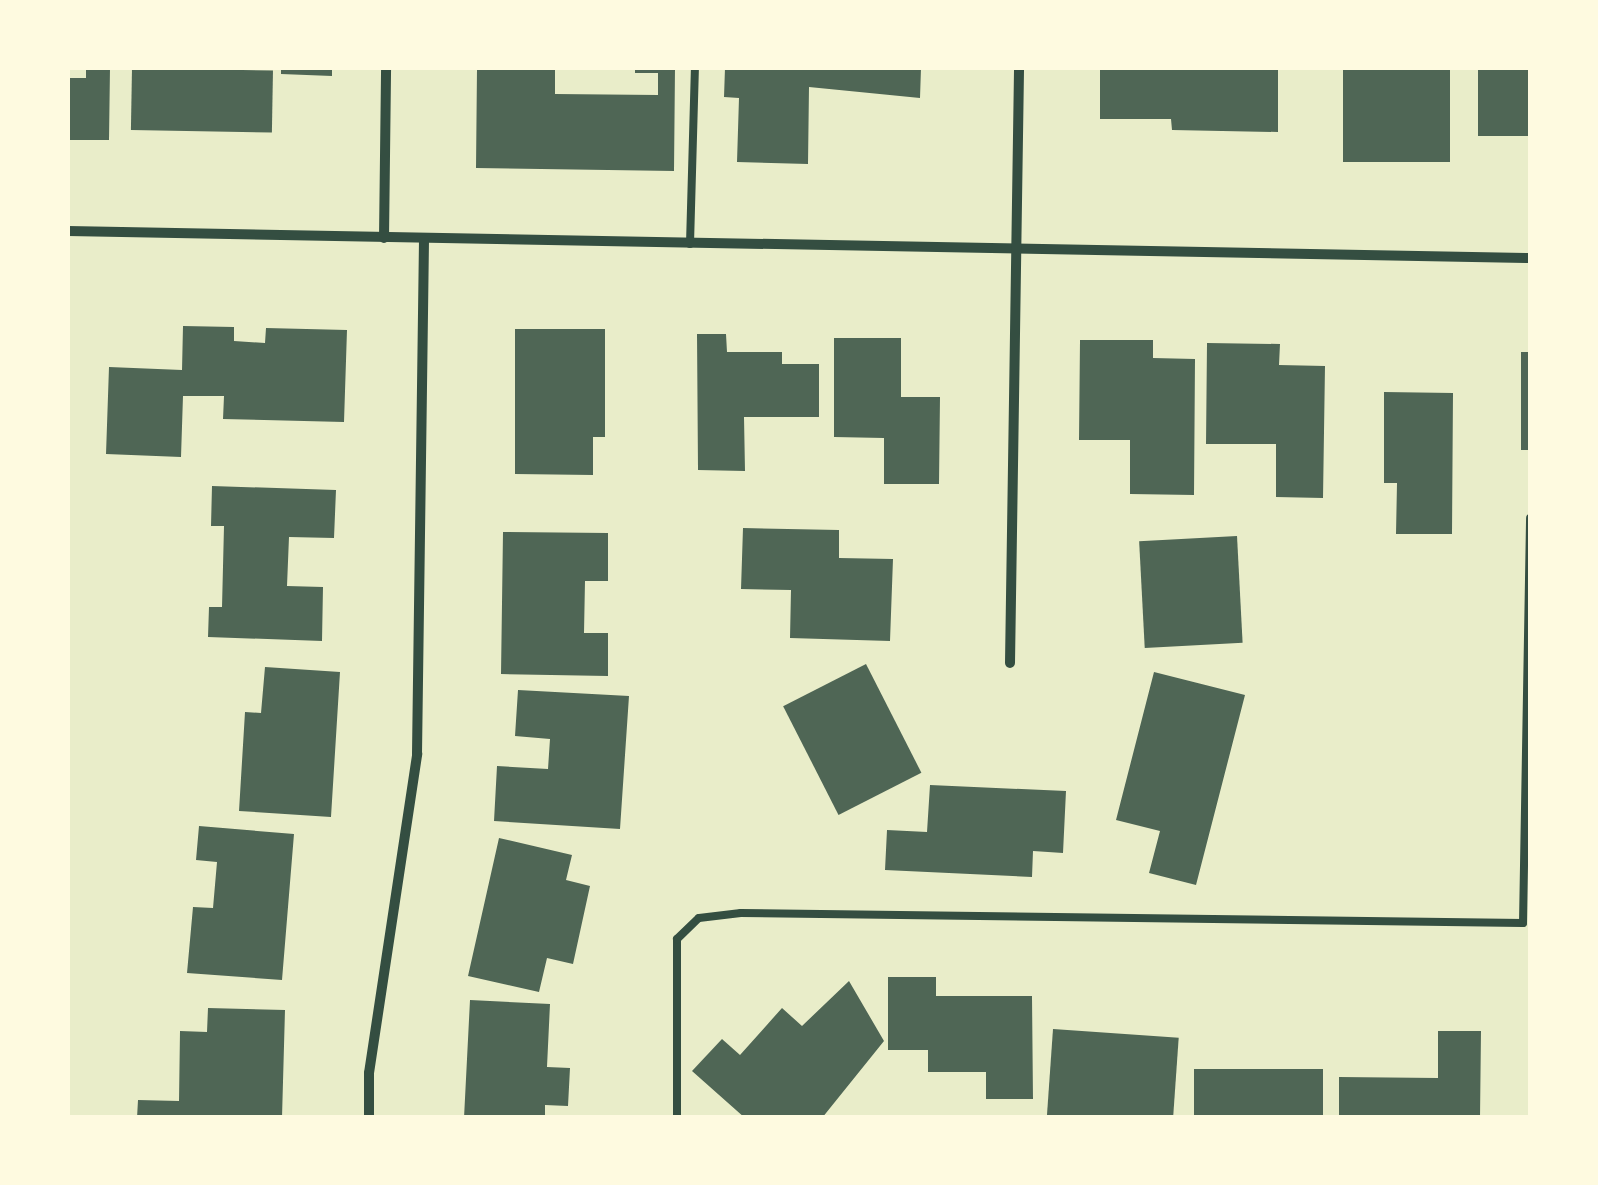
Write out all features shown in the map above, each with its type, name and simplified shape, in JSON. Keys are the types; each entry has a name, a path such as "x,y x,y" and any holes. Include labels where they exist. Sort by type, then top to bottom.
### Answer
{"street":[{"path":"384,238 386,68"},
{"path":"1010,664 1019,68"},
{"path":"68,231 1530,258"},
{"path":"369,1118 370,1074 416,754 424,240"}],"lane":[{"path":"690,244 696,68"},
{"path":"677,1118 676,940 700,918 741,913 1523,923 1530,518"}],"building":[{"path":"86,68 110,68 109,140 68,140 68,78 86,78"},
{"path":"132,68 273,70 272,132 131,130"},
{"path":"281,68 332,68 332,76 281,74"},
{"path":"477,68 555,68 555,94 658,95 658,73 635,73 635,68 675,68 674,171 476,168"},
{"path":"725,68 921,68 920,98 809,87 808,164 737,162 739,98 724,97"},
{"path":"1100,68 1278,68 1278,132 1172,130 1171,119 1100,119"},
{"path":"1343,68 1450,68 1450,162 1343,162"},
{"path":"1478,68 1530,68 1530,136 1478,136"},
{"path":"183,326 234,327 234,341 265,343 266,328 347,330 344,422 223,419 224,396 183,396 181,457 106,454 109,367 182,370"},
{"path":"515,329 605,329 605,437 593,437 593,475 515,474"},
{"path":"697,334 726,334 727,352 782,352 782,364 819,364 819,417 744,417 745,471 698,470"},
{"path":"834,338 901,338 901,397 940,397 939,484 884,484 884,438 834,437"},
{"path":"1080,340 1153,340 1153,358 1195,359 1194,495 1130,494 1130,440 1079,440"},
{"path":"1207,343 1280,344 1279,365 1325,366 1323,498 1276,497 1276,444 1206,444"},
{"path":"1521,352 1530,352 1530,450 1521,450"},
{"path":"1384,392 1453,393 1452,534 1396,534 1397,483 1384,483"},
{"path":"212,486 336,490 334,538 289,537 287,586 323,587 322,641 208,637 209,607 222,607 224,526 211,526"},
{"path":"743,528 839,530 839,558 893,559 890,641 790,638 791,590 741,589"},
{"path":"503,532 608,533 608,581 585,581 584,633 608,633 608,676 501,674"},
{"path":"1237,536 1243,643 1145,648 1139,541"},
{"path":"866,664 921,773 839,815 783,706"},
{"path":"265,667 340,672 331,817 239,811 245,712 261,713"},
{"path":"1154,672 1245,695 1196,885 1149,873 1160,831 1116,820"},
{"path":"518,690 629,696 620,829 494,821 497,766 548,769 550,739 515,736"},
{"path":"930,785 1066,791 1063,853 1033,851 1032,877 885,870 887,830 927,832"},
{"path":"199,826 294,834 282,980 187,973 193,907 213,908 217,862 196,860"},
{"path":"499,838 572,855 566,880 590,886 573,964 547,958 539,992 468,976"},
{"path":"888,977 936,977 936,996 1032,996 1033,1099 986,1099 986,1072 928,1072 928,1050 888,1050"},
{"path":"849,981 884,1041 822,1118 745,1118 692,1071 722,1039 740,1055 782,1008 802,1026"},
{"path":"470,1000 550,1004 547,1067 570,1068 568,1106 545,1105 545,1118 464,1118"},
{"path":"208,1008 285,1010 282,1118 137,1118 138,1100 179,1101 180,1031 207,1032"},
{"path":"1053,1029 1179,1038 1173,1118 1047,1118"},
{"path":"1438,1031 1481,1031 1480,1118 1339,1118 1339,1077 1438,1078"},
{"path":"1194,1069 1323,1069 1323,1118 1194,1118"}]}
